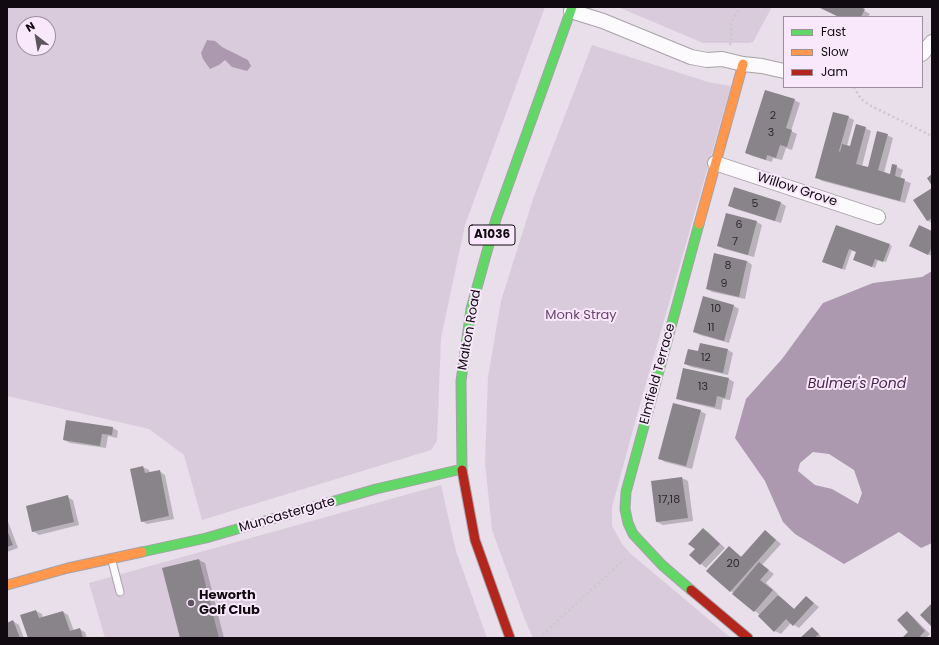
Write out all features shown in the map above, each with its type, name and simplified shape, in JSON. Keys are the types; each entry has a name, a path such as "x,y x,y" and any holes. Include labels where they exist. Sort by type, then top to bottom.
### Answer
{"street":[{"path":"571,9 690,57 707,60 722,59 783,71"},
{"name":"Malton Road","path":"510,638 476,540 462,468 461,381 471,309 496,218 571,9"},
{"path":"923,53 932,42"},
{"name":"Elmfield Terrace","path":"743,64 626,492 625,509 628,523 633,534 643,546 662,565 748,638"},
{"name":"Willow Grove","path":"715,163 878,217"},
{"name":"Muncastergate","path":"7,586 54,572 112,558 206,538 376,489 462,468"}],"lane":[{"path":"112,558 120,592"}],"path":[{"path":"722,59 731,42 731,23 740,7"},
{"path":"855,88 861,99 869,105 932,136"},
{"path":"539,638 631,554 643,546"}],"green space":[{"path":"7,7 545,7 465,225 441,338 437,441 431,450 202,520 184,455 149,429 7,396"},
{"path":"618,7 772,7 753,42 703,43"},
{"name":"Monk Stray","path":"592,45 708,82 731,86 612,507 612,526 622,544 631,554 731,638 533,638 492,530 485,463 488,377 501,301 534,196"},
{"path":"441,485 456,551 487,638 105,638 89,583"}],"water":[{"path":"207,40 215,41 222,47 248,60 251,66 247,71 232,67 225,60 219,65 210,69 201,53"},
{"name":"Bulmer's Pond","path":"932,271 932,543 921,548 899,532 844,564 795,534 783,522 765,481 735,438 746,399 782,359 823,303 873,283 922,277","holes":["813,452 829,454 854,470 862,493 858,504 832,489 815,485 798,471 800,463"]}],"building":[{"path":"818,7 860,7 865,9 862,16 837,16"},
{"path":"765,90 795,99 786,128 792,130 787,147 780,145 776,158 767,155 766,160 745,153"},
{"path":"833,112 849,116 839,151 840,152 842,144 850,146 856,124 866,127 856,164 868,167 877,131 888,134 878,170 890,174 892,164 897,165 895,176 905,179 900,201 815,178"},
{"path":"932,174 932,186 927,178"},
{"path":"734,187 781,202 775,221 728,206"},
{"path":"932,188 932,218 927,221 913,200"},
{"path":"726,213 757,221 748,255 717,246"},
{"path":"836,225 890,244 883,262 875,259 872,267 853,260 856,252 849,249 842,269 822,262"},
{"path":"919,225 932,231 932,247 928,255 909,246"},
{"path":"714,253 747,261 739,297 706,289"},
{"path":"703,296 734,305 724,341 693,332"},
{"path":"700,343 728,349 723,373 684,364 688,349 698,351"},
{"path":"683,368 729,378 725,398 717,396 715,407 676,399"},
{"path":"673,403 701,410 686,466 658,459"},
{"path":"66,420 113,427 112,435 102,434 100,446 63,440"},
{"path":"143,466 145,473 160,470 169,516 141,522 130,469"},
{"path":"682,477 688,518 656,522 651,481"},
{"path":"68,495 74,522 32,532 26,506"},
{"path":"703,528 720,544 700,565 689,555 695,549 688,544"},
{"path":"7,530 13,545 7,547"},
{"path":"765,530 776,540 730,592 706,571 729,546 741,557"},
{"name":"Heworth Golf Club","path":"199,559 219,638 180,638 162,568"},
{"path":"759,562 769,570 760,580 773,590 754,612 732,594"},
{"path":"778,595 794,609 806,596 814,603 793,626 786,619 774,632 758,616"},
{"path":"932,603 932,627 920,615"},
{"path":"36,610 39,618 63,611 70,631 80,628 83,638 28,638 20,615"},
{"path":"907,611 925,631 920,636 922,638 902,638 908,632 897,620"},
{"path":"13,620 20,638 7,638 7,623"},
{"path":"812,627 819,634 814,638 800,638"}],"traffic: fast":[{"path":"462,470 461,381 471,309 496,219 572,7"},
{"path":"691,590 662,565 633,534 628,523 625,509 626,492 699,224"},
{"path":"142,552 206,538 376,489 462,469"}],"traffic: slow":[{"path":"699,224 743,64"},
{"path":"7,585 68,568 142,552"}],"traffic: jam":[{"path":"462,470 475,540 510,638"},
{"path":"691,590 748,638"}],"place":[{"name":"Heworth Golf Club","path":"191,603"}]}
